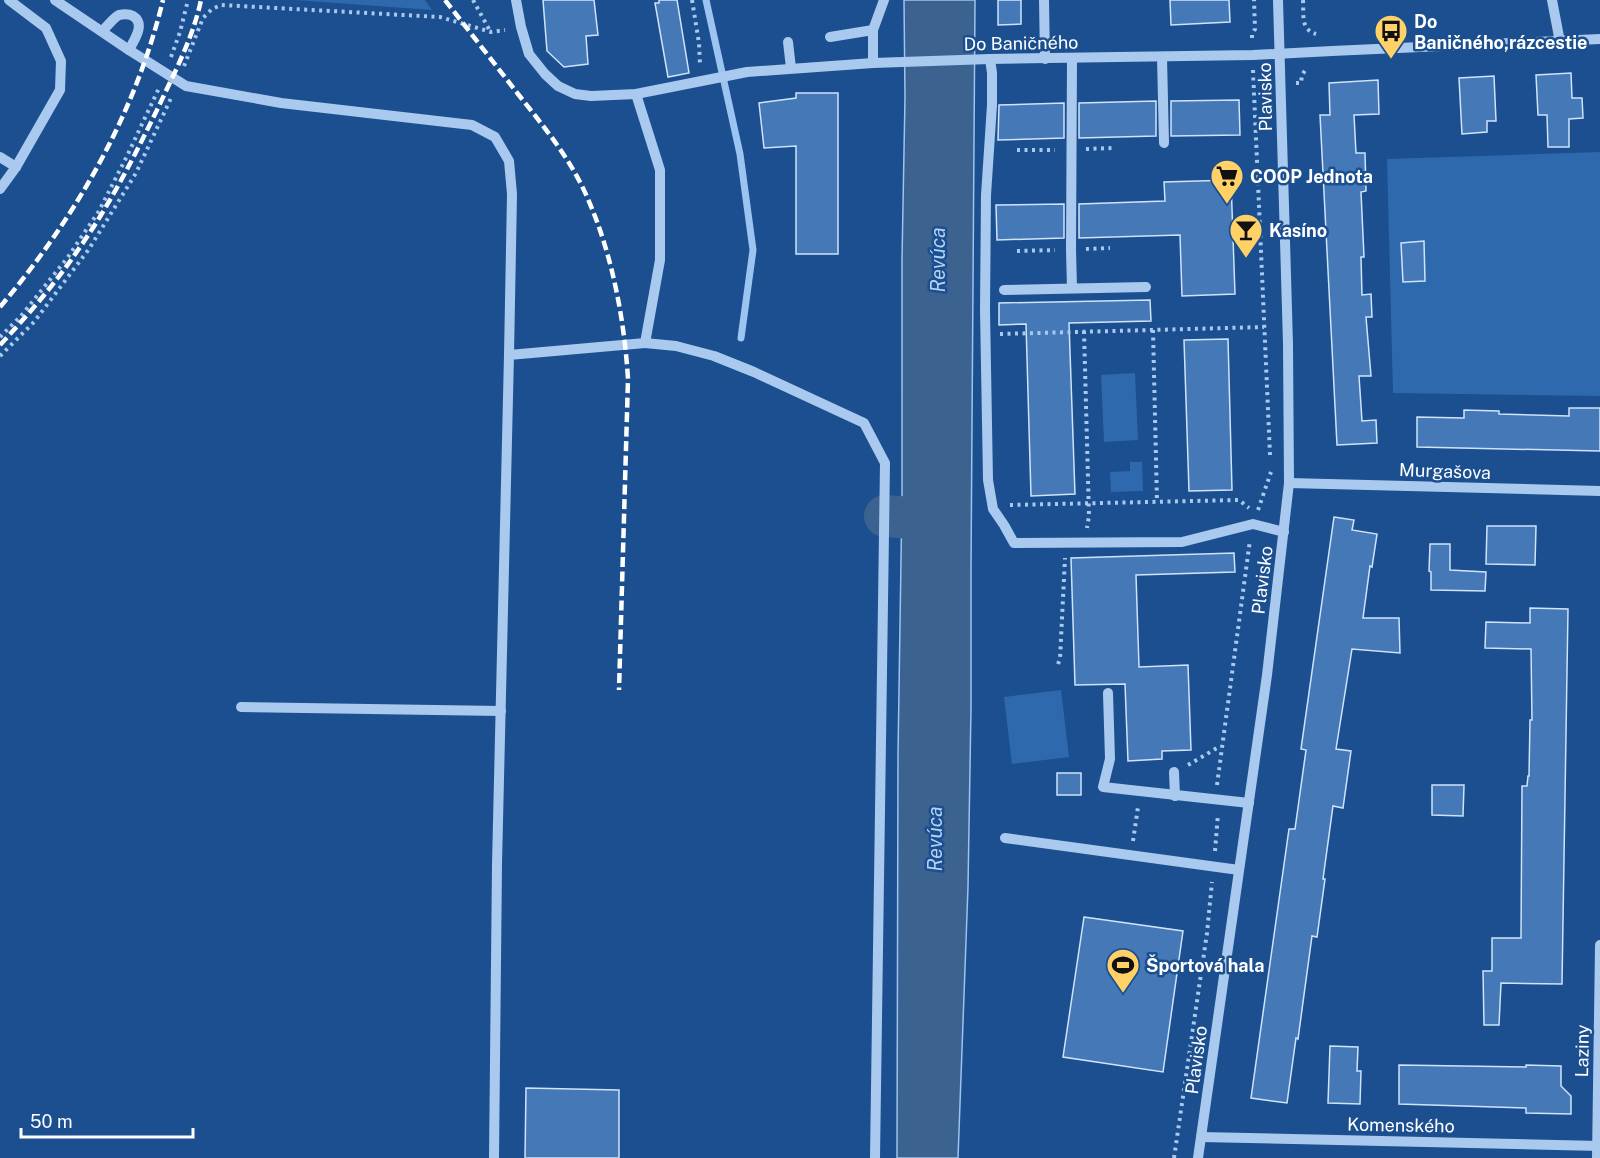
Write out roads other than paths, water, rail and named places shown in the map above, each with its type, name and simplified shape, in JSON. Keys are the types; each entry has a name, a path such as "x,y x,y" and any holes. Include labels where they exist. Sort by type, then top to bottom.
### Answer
{"street":[{"path":"0,189 16,167 60,90 61,60 46,28 9,0"},
{"path":"55,0 186,86 281,103 472,125 495,137 509,161 512,194 497,864 495,1158"},
{"name":"Do Baničného","path":"516,0 529,54 558,87 575,94 591,96 636,94 747,72 873,63 986,59 1253,56 1600,39"},
{"path":"873,63 873,30 884,0"},
{"path":"1044,0 1045,59"},
{"name":"Plavisko","path":"1198,1158 1268,675 1289,483 1288,345 1278,0"},
{"path":"1552,0 1560,42"},
{"path":"102,31 118,16 128,14 136,17 139,22 139,31 129,50"},
{"path":"831,37 873,30"},
{"path":"788,42 791,68"},
{"path":"1162,57 1164,143"},
{"path":"986,59 992,73 986,195 985,335 988,480 993,509 1014,543 1182,542 1253,524 1284,532"},
{"path":"1072,59 1072,288"},
{"path":"636,94 660,170 660,260 645,343"},
{"path":"0,158 16,167"},
{"path":"1005,290 1146,287"},
{"path":"509,354 645,343 676,346 714,356 864,423 885,463 879,1007 875,1158"},
{"name":"Murgašova","path":"1289,483 1600,491"},
{"path":"1108,693 1110,759 1103,787 1249,804"},
{"path":"241,707 501,711"},
{"path":"1174,772 1175,796"},
{"path":"1005,838 1239,870"},
{"name":"Laziny","path":"1597,1158 1600,945"},
{"name":"Komenského","path":"1201,1137 1598,1146"}],"water":[{"path":"904,0 975,0 971,708 968,887 958,1158 897,1158"}],"waterway":[{"name":"Revúca","path":"706,0 740,154 753,250 741,338"},
{"name":"Revúca","path":"885,516 937,520"}],"railway":[{"path":"0,307 54,237 100,163 136,84 163,0"},
{"path":"0,345 60,275 90,233 111,198 141,143 177,67 193,28 201,0"},
{"path":"445,0 560,149 581,184 608,254 619,304 628,379 619,690"}],"place":[{"name":"Do Baničného,rázcestie","path":"1391,60"},
{"name":"COOP Jednota","path":"1227,205"},
{"name":"Kasíno","path":"1246,259"},
{"name":"Športová hala","path":"1123,994"}]}
